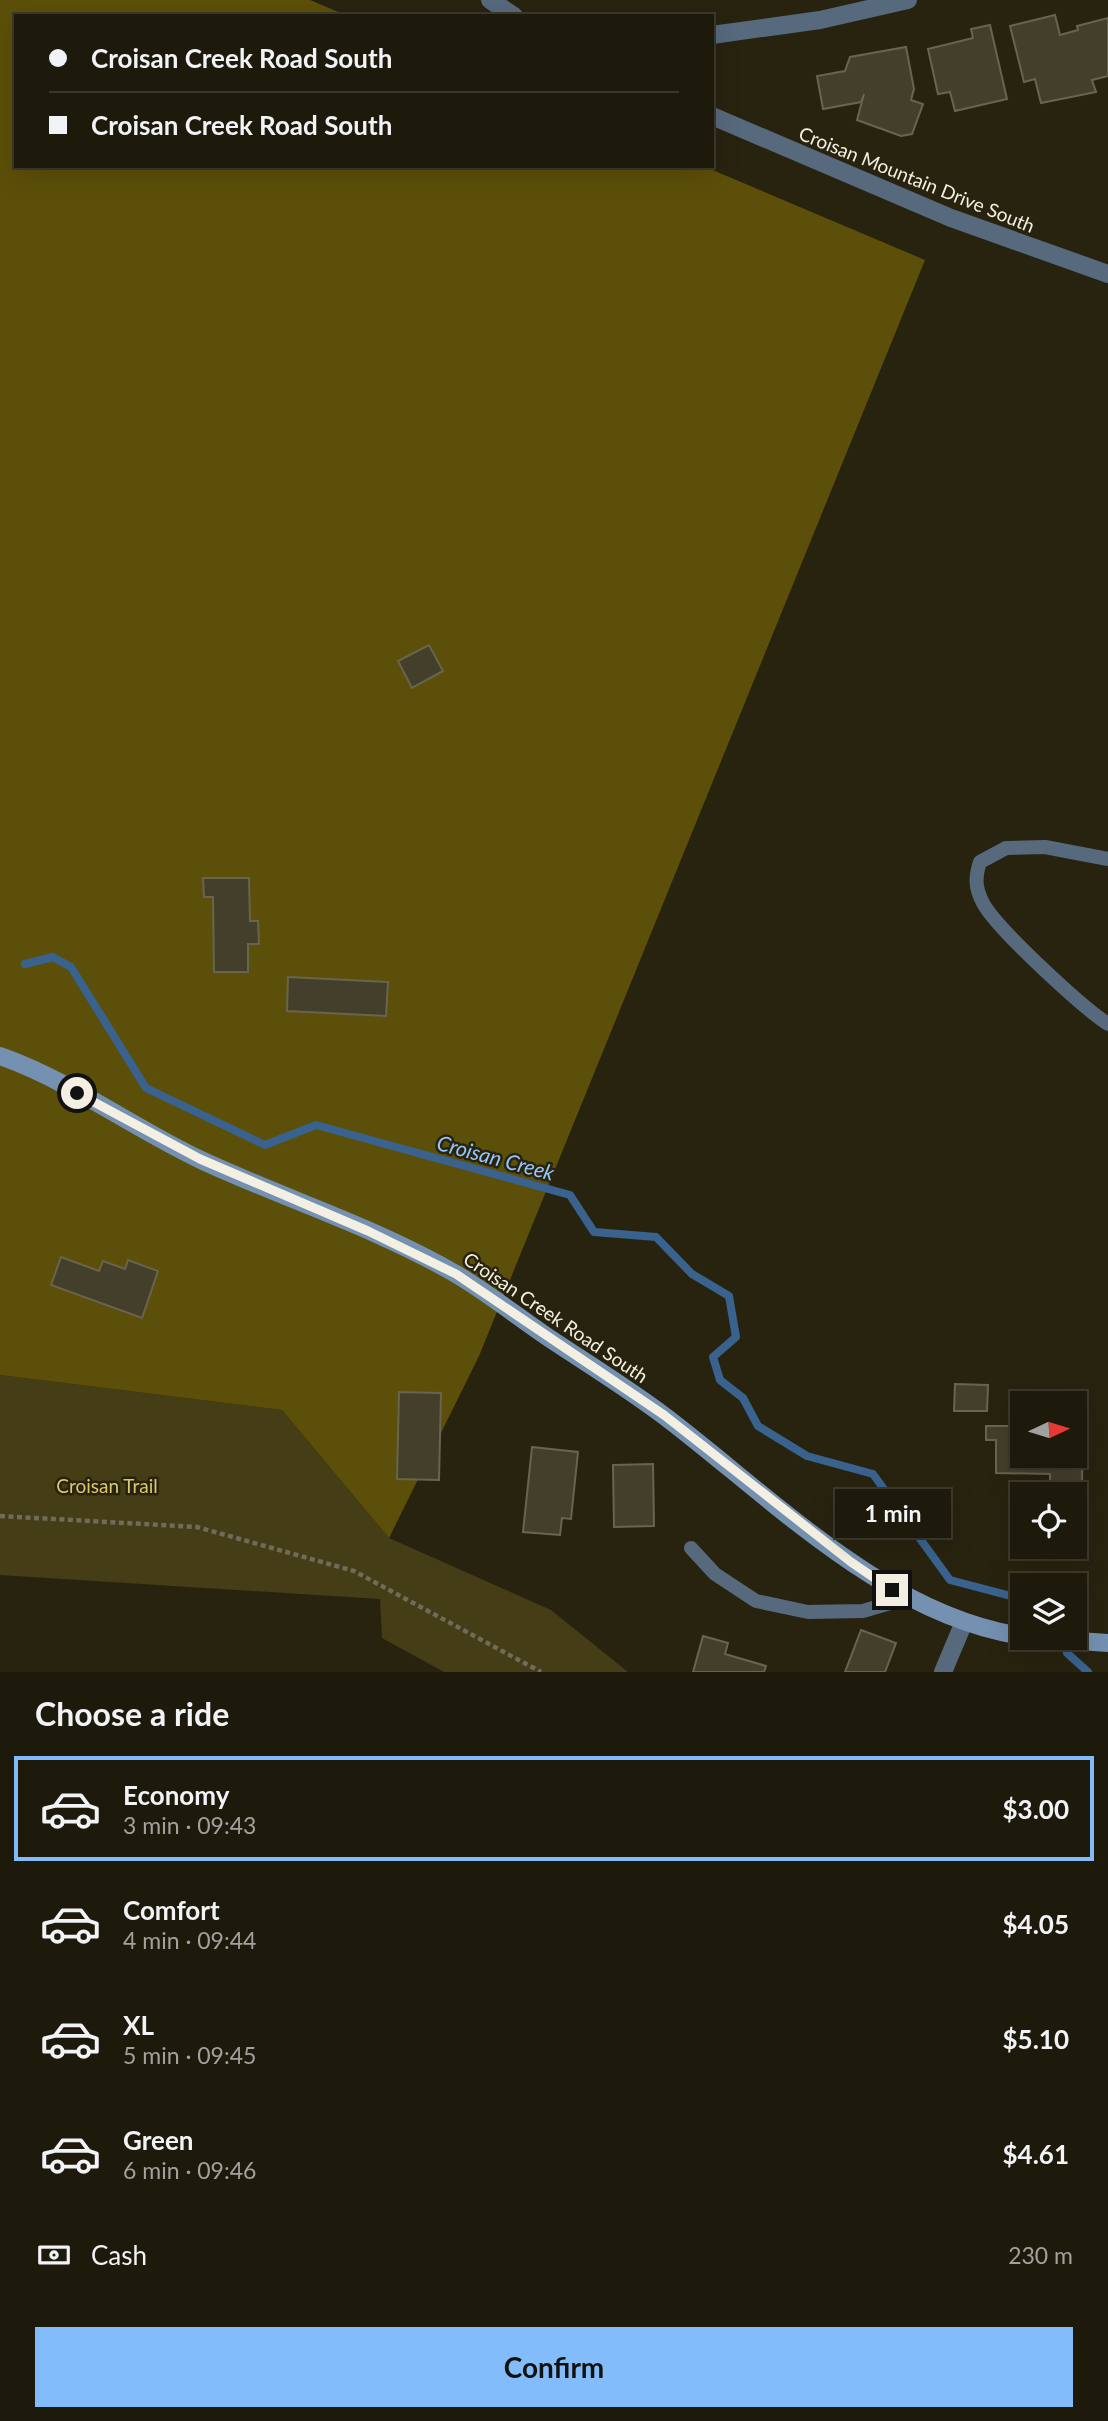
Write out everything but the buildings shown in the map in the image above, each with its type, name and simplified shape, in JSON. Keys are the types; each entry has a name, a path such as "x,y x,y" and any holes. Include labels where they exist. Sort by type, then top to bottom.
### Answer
{"main road":[{"name":"Croisan Creek Road South","path":"0,1056 28,1068 200,1159 368,1231 456,1274 664,1415 851,1562 907,1598 964,1622 993,1632 1010,1634"},
{"path":"1087,1642 1108,1643"}],"street":[{"path":"490,0 511,14"},
{"path":"714,36 820,20 908,0"},
{"name":"Croisan Mountain Drive South","path":"714,117 963,223 1108,274"},
{"path":"943,1672 964,1622"}],"lane":[{"path":"1108,859 1045,848 1006,848 980,862 975,879 984,904 1004,928 1091,1013 1108,1024"},
{"path":"691,1548 715,1574 756,1601 808,1612 835,1612 863,1611 907,1598"}],"path":[{"path":"0,1516 197,1528 354,1571 541,1672"}],"green space":[{"name":"Croisan Trail","path":"0,1375 282,1410 389,1538 551,1610 628,1672 444,1672 382,1638 380,1599 0,1575"}],"shaded area":[{"path":"0,0 310,0 343,14 14,14 14,168 708,168 925,260 479,1356 389,1538 282,1410 0,1375"}],"waterway":[{"name":"Croisan Creek","path":"25,964 53,957 71,967 146,1088 265,1145 316,1125 570,1195 594,1232 656,1237 692,1274 729,1296 736,1337 713,1357 720,1380 743,1398 758,1426 807,1456 873,1474 950,1580 1010,1596"},
{"name":"Croisan Creek","path":"1067,1653 1088,1672"}],"route":[{"path":"77,1093 200,1159 368,1231 456,1274 664,1415 851,1562 892,1590"}]}
